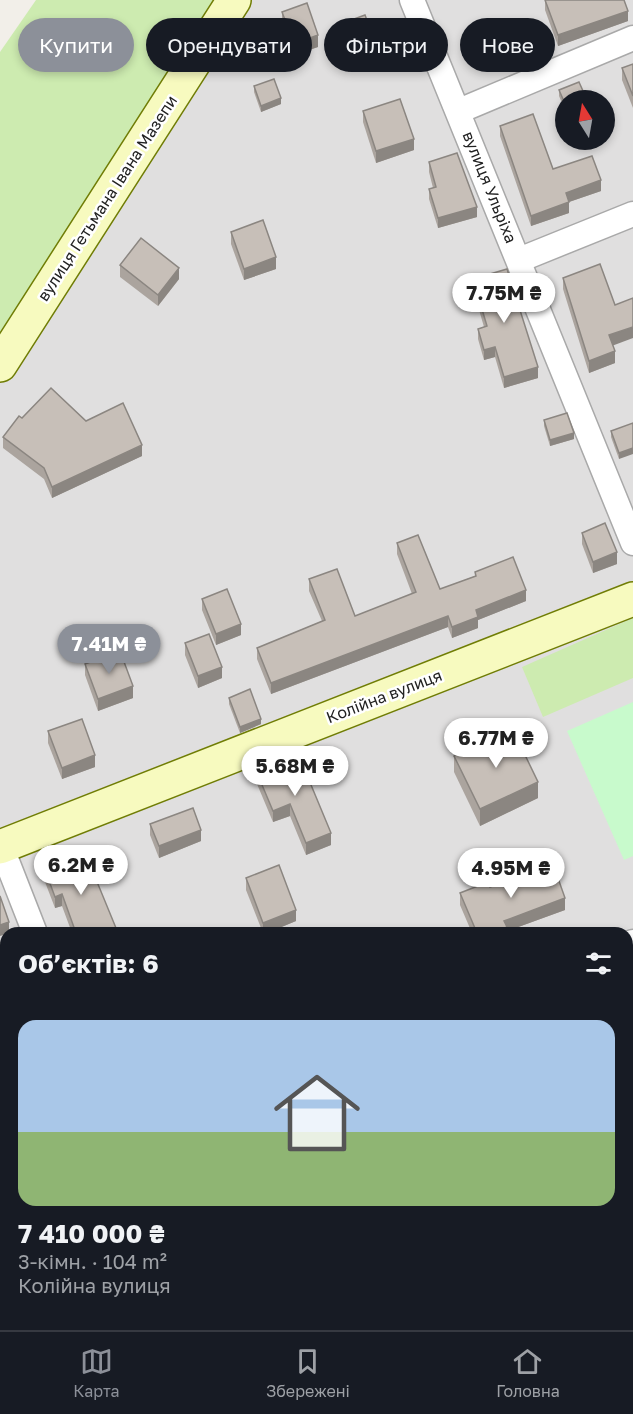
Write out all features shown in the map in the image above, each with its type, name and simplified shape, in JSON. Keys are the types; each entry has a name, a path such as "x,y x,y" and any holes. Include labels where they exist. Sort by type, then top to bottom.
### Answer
{"street":[{"name":"вулиця Гетьмана Івана Мазепи","path":"0,365 234,0"},
{"name":"вулиця Ульріха","path":"412,0 633,543"},
{"path":"459,111 633,38"},
{"path":"519,260 633,214"},
{"name":"Колійна вулиця","path":"0,847 633,599"},
{"path":"0,847 33,927"}],"shaded area":[{"path":"234,0 633,0 633,927 0,927 0,365 188,72 312,72 312,18 222,18"}],"green space":[{"path":"36,0 237,0 225,18 146,18 146,72 191,72 0,370 0,52 18,26 18,72 134,72 134,18 24,18"},
{"path":"633,618 633,678 543,717 522,667"},
{"path":"633,702 633,856 624,860 567,731"}],"building":[{"path":"545,0 624,0 628,11 558,35 555,18 552,18"},
{"path":"307,3 318,35 312,37 312,18 284,18 282,12"},
{"path":"633,64 633,96 622,68"},
{"path":"274,79 281,98 261,106 254,86"},
{"path":"579,82 583,90 559,90"},
{"path":"400,99 414,139 376,151 363,111"},
{"path":"533,114 553,169 592,156 601,180 566,193 569,202 531,216 500,126"},
{"path":"457,153 477,207 438,218 429,189 436,187 429,162"},
{"path":"263,220 276,257 244,269 231,232"},
{"path":"141,238 179,268 158,295 120,265"},
{"path":"600,264 615,305 633,298 633,327 609,335 615,351 589,361 563,278"},
{"path":"507,269 538,367 504,377 495,347 484,350 478,329 487,326 473,279"},
{"path":"51,388 86,421 123,403 142,445 52,487 44,468 3,437 19,416 22,418"},
{"path":"567,413 574,433 550,440 544,420"},
{"path":"633,423 633,448 619,453 611,431"},
{"path":"605,523 617,552 593,562 582,533"},
{"path":"418,535 440,589 476,576 475,572 513,557 526,590 476,610 478,617 452,627 448,616 271,683 257,648 325,620 309,579 337,569 355,616 416,592 397,543"},
{"path":"227,589 241,624 216,634 202,599"},
{"path":"209,634 222,667 198,676 185,643"},
{"path":"120,651 133,686 98,699 85,664"},
{"path":"250,689 261,719 240,727 229,698"},
{"path":"82,719 95,755 62,768 48,731"},
{"path":"512,728 538,782 480,809 454,756"},
{"path":"299,756 331,833 306,843 290,804 273,811 257,773"},
{"path":"193,808 201,830 159,846 150,824"},
{"path":"86,855 116,927 74,927 62,894 55,897 45,870"},
{"path":"553,864 565,898 504,921 507,927 474,927 460,893 488,882 490,887"},
{"path":"279,865 296,910 263,923 246,878"},
{"path":"0,896 9,922 0,925"}]}
